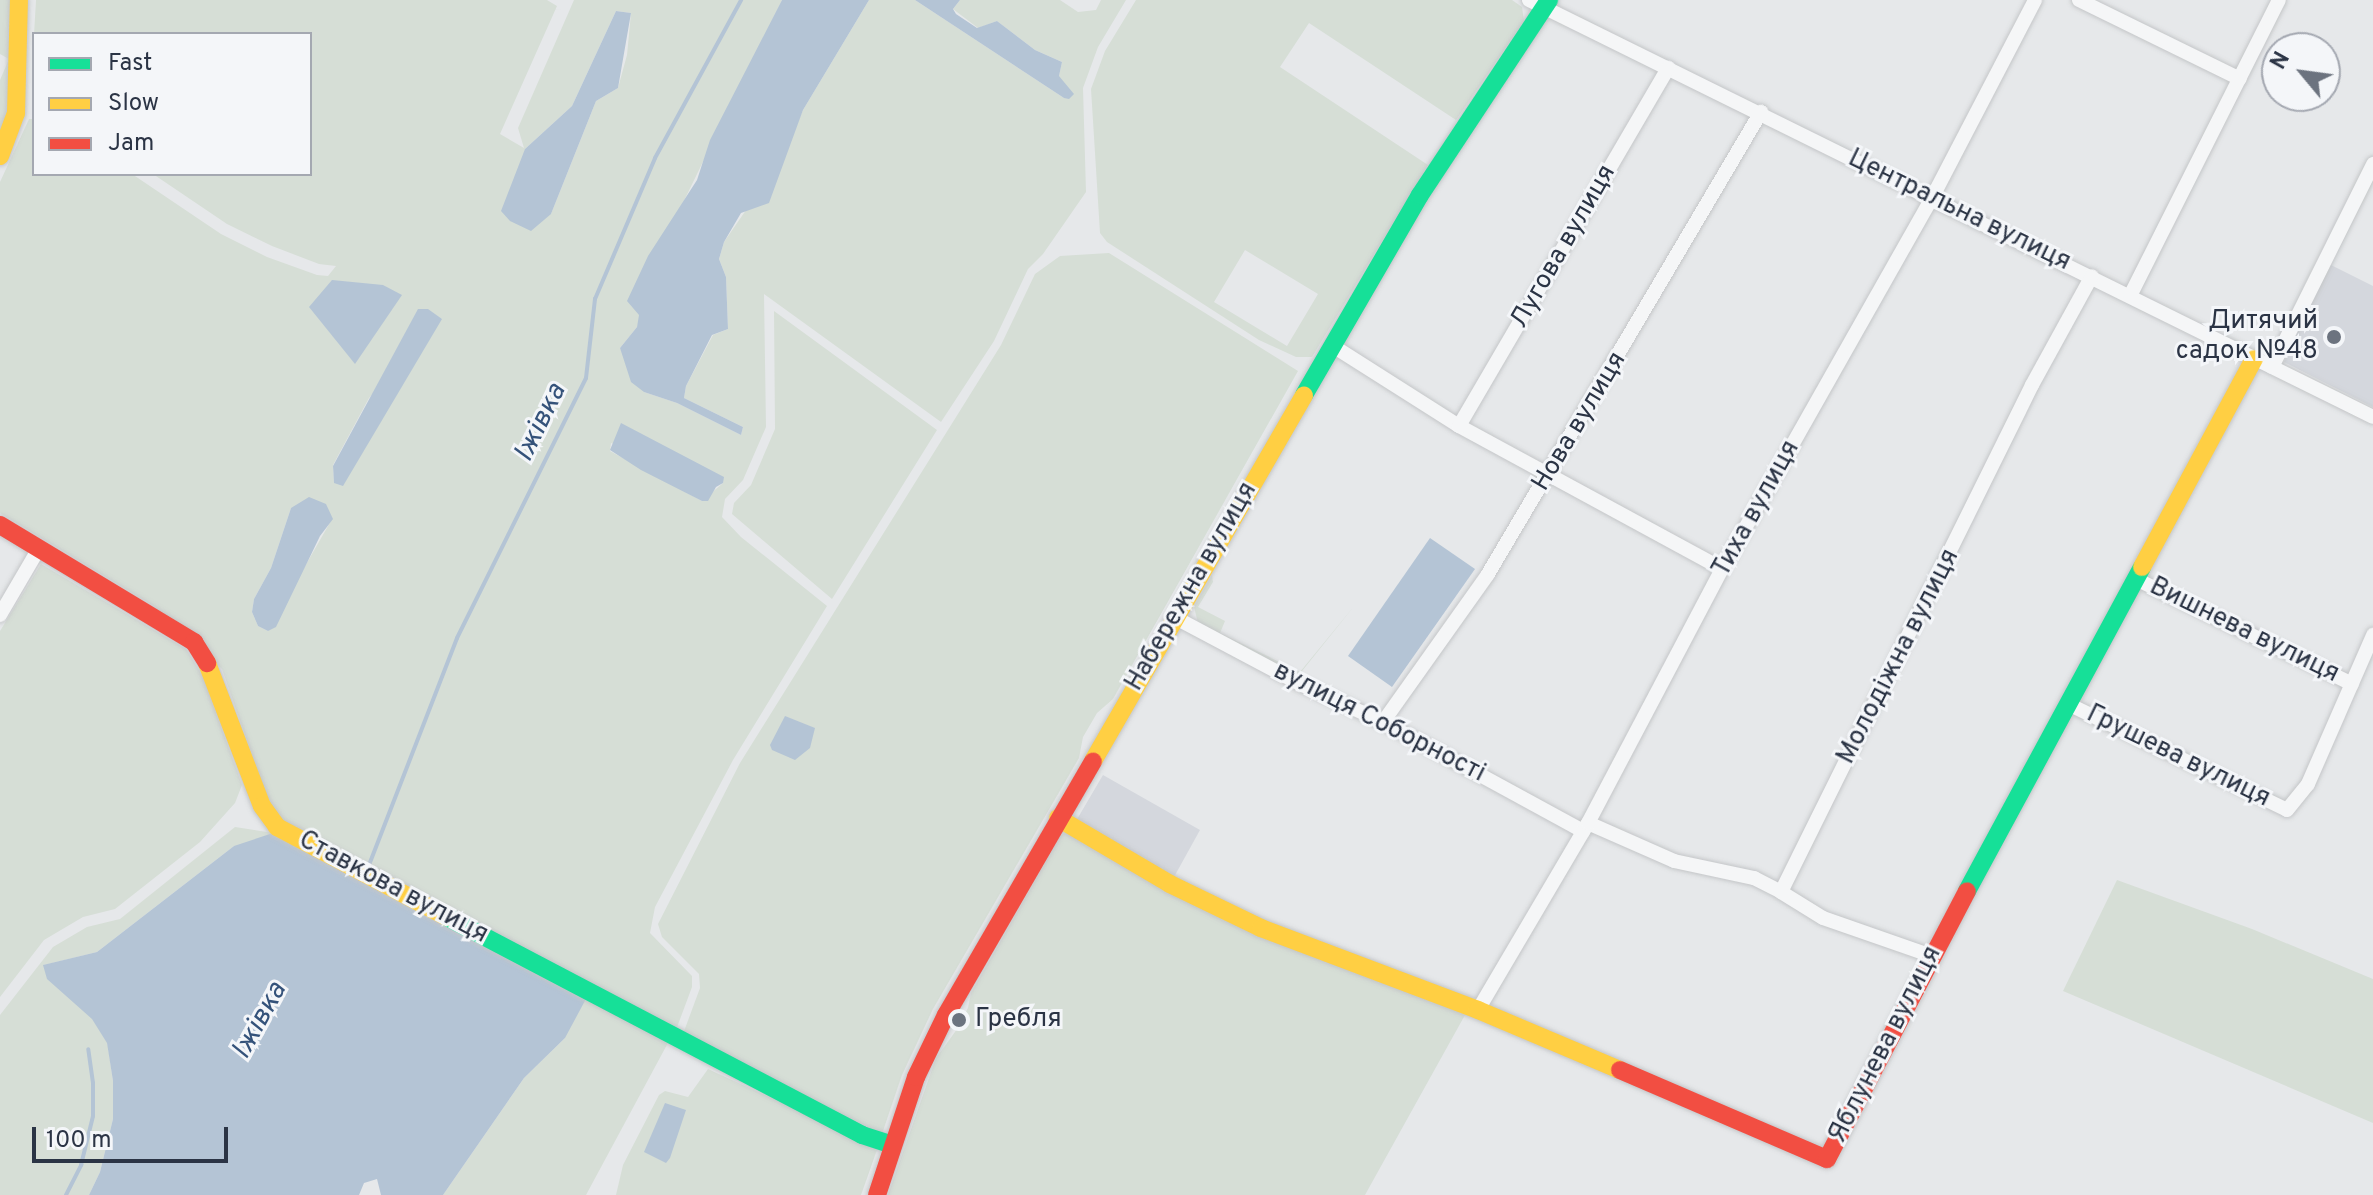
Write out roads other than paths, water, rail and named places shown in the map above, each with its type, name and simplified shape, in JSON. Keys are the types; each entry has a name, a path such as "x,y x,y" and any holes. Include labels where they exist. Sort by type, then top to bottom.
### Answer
{"street":[{"path":"0,156 16,113 19,0"},
{"name":"Тиха вулиця","path":"1478,1010 1586,827 1722,569 1932,198 2035,0"},
{"path":"2079,0 2240,79"},
{"path":"2130,296 2279,0"},
{"name":"Центральна вулиця","path":"1540,3 2373,417"},
{"name":"Набережна вулиця","path":"877,1195 916,1077 946,1015 1420,195 1540,3"},
{"name":"Лугова вулиця","path":"1459,426 1668,68"},
{"name":"Нова вулиця","path":"1383,722 1488,574 1549,476 1761,112"},
{"path":"2272,367 2373,164"},
{"name":"Молодіжна вулиця","path":"1781,892 2032,385 2092,276"},
{"path":"1333,346 1459,426 1722,569"},
{"name":"Яблунева вулиця","path":"1058,818 1170,884 1261,928 1478,1010 1827,1159 1932,956 2254,359"},
{"name":"Ставкова вулиця","path":"0,525 194,642 213,673 262,806 277,827 862,1135 892,1145"},
{"path":"0,615 38,550"},
{"name":"Вишнева вулиця","path":"2136,579 2352,684"},
{"name":"вулиця Соборності","path":"1174,617 1300,684 1383,722 1586,827"},
{"name":"Вишнева вулиця","path":"2287,810 2308,784 2373,635"},
{"name":"Грушева вулиця","path":"2068,704 2287,810"},
{"path":"1586,827 1674,861 1754,878 1823,918 1932,956"}],"water":[{"path":"782,0 869,0 803,110 769,203 741,213 724,242 719,259 726,277 728,329 712,335 686,386 684,398 743,427 741,435 677,403 644,392 631,382 620,348 637,327 639,315 627,301 648,256 697,180 710,140"},
{"path":"915,0 960,0 953,9 956,14 977,28 997,21 1035,50 1062,62 1059,76 1074,94 1069,99 1064,98"},
{"path":"616,11 631,13 618,88 596,101 551,214 531,231 510,221 501,211 525,149 572,106"},
{"path":"332,280 383,285 402,295 355,364 309,307"},
{"path":"418,309 428,309 442,319 343,486 334,483 333,466"},
{"path":"621,423 724,477 723,483 716,487 708,501 702,501 641,470 610,450"},
{"path":"309,497 326,504 333,519 320,536 276,627 268,631 258,626 252,612 254,599 271,568 291,508"},
{"path":"1430,538 1475,569 1392,687 1348,656"},
{"path":"785,716 815,728 810,748 795,760 772,750 770,745"},
{"path":"273,833 587,997 565,1038 524,1078 443,1195 381,1195 377,1179 364,1183 359,1195 89,1195 100,1172 113,1119 113,1081 107,1043 92,1019 47,979 43,965 97,952 234,846"},
{"path":"665,1103 686,1110 666,1163 644,1152"}],"waterway":[{"name":"Іжівка","path":"369,865 457,638 586,378 595,299 655,158 741,0"},
{"path":"66,1195 81,1165 93,1116 93,1083 88,1049"}],"place":[{"name":"Дитячий садок №48","path":"2334,337"},
{"name":"Гребля","path":"959,1020"}]}
